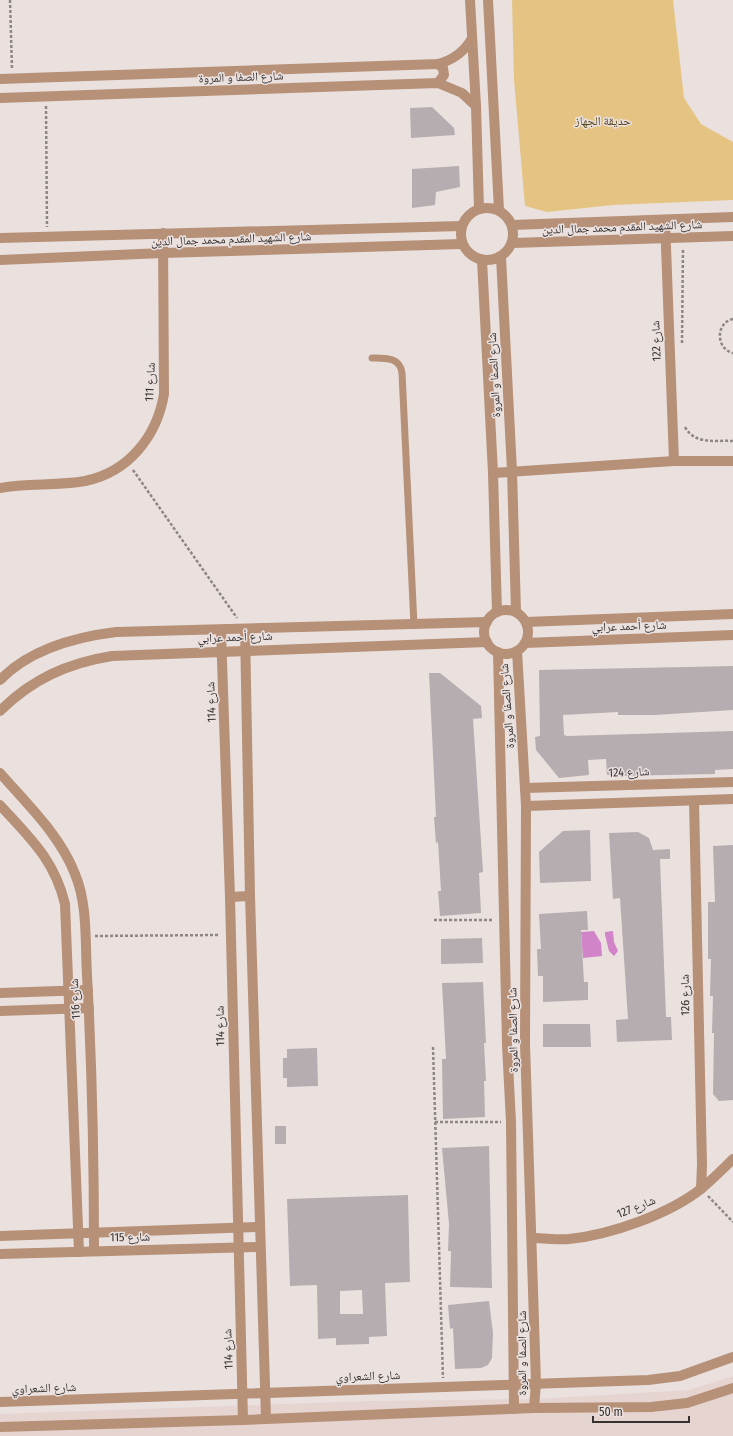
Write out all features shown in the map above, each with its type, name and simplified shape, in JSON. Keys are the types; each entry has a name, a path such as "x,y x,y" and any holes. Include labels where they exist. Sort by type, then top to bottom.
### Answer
{"street":[{"path":"470,0 471,40 476,106 479,209"},
{"path":"488,0 499,210"},
{"name":"شارع الصفا و المروة","path":"0,79 438,64 458,56 467,48 471,40"},
{"path":"438,64 443,68 444,75 438,83"},
{"name":"شارع الصفا و المروة","path":"0,98 46,98 438,83 462,93 476,106"},
{"path":"492,208 499,210 509,219 512,225 514,231 512,243 509,249 501,257 488,261 482,260 467,252 462,244 460,232 462,226 465,218 479,209 492,208"},
{"name":"شارع الشهيد المقدم محمد جمال الدين","path":"512,225 733,217"},
{"name":"شارع 122","path":"665,220 674,461"},
{"name":"شارع الشهيد المقدم محمد جمال الدين","path":"0,238 462,226"},
{"name":"شارع 111","path":"0,488 84,481 114,470 127,461 148,438 156,424 163,402 163,233"},
{"name":"شارع الشهيد المقدم محمد جمال الدين","path":"512,243 733,236"},
{"name":"شارع الشهيد المقدم محمد جمال الدين","path":"0,260 163,253 462,244"},
{"name":"شارع الصفا و المروة","path":"501,257 512,471 516,612"},
{"name":"شارع الصفا و المروة","path":"482,260 493,472 497,612"},
{"path":"493,472 674,461 733,461"},
{"path":"503,610 516,612 526,622 528,628 525,643 517,651 511,654 498,652 487,642 485,629 487,622 497,612 503,610"},
{"name":"شارع أحمد عرابي","path":"526,622 733,614"},
{"name":"شارع أحمد عرابي","path":"0,680 24,661 45,650 68,641 92,635 116,632 221,631 487,622"},
{"path":"245,630 250,896 266,1418"},
{"name":"شارع 114","path":"221,631 230,897 243,1420"},
{"name":"شارع أحمد عرابي","path":"525,643 733,635"},
{"name":"شارع أحمد عرابي","path":"0,711 16,695 33,683 64,667 91,659 112,656 487,642"},
{"name":"شارع الصفا و المروة","path":"517,651 526,806 525,1044 533,1238 536,1383 534,1408"},
{"name":"شارع الصفا و المروة","path":"498,652 506,920 507,1044 511,1122 514,1408"},
{"name":"شارع 116","path":"0,773 56,838 68,856 82,896 89,1008 94,1250"},
{"name":"شارع 124","path":"525,788 733,782"},
{"path":"526,806 733,799"},
{"name":"شارع 126","path":"694,801 702,1165 701,1189"},
{"name":"شارع 116","path":"0,805 44,855 57,877 65,904 79,1252"},
{"path":"230,897 250,896"},
{"path":"0,993 88,990"},
{"path":"0,1011 89,1008"},
{"path":"507,1044 525,1044"},
{"name":"شارع 127","path":"533,1238 569,1239 598,1234 626,1226 654,1215 701,1189 733,1159"},
{"name":"شارع 115","path":"0,1236 94,1234 259,1227"},
{"name":"شارع 115","path":"0,1254 79,1252 94,1250 260,1247"},
{"name":"شارع الشعراوي","path":"0,1402 648,1380 680,1376 733,1357"},
{"path":"0,1427 243,1420 514,1408 651,1407 687,1403 733,1388"}],"lane":[{"path":"372,358 391,359 395,361 401,368 402,373 414,625"}],"path":[{"path":"10,0 13,79"},
{"path":"46,98 47,237"},
{"path":"682,345 683,238"},
{"path":"733,319 724,324 720,332 720,340 723,348 733,353"},
{"path":"682,422 691,436 699,440 733,440"},
{"path":"127,461 245,630"},
{"path":"434,920 506,920"},
{"path":"85,936 231,935"},
{"path":"433,1047 443,1386"},
{"path":"435,1122 511,1122"},
{"path":"701,1189 733,1222"}],"shaded area":[{"path":"594,931 601,943 602,956 583,958 581,932"},
{"path":"613,931 614,942 618,951 614,956 609,951 605,935 605,932"},
{"path":"733,1376 733,1436 0,1436 0,1414 369,1401 536,1399 689,1390"}],"green space":[{"name":"حديقة الجهاز","path":"512,0 673,0 684,98 701,124 733,142 733,200 613,205 547,212 525,206 514,80"}],"building":[{"path":"432,107 454,128 455,135 411,138 410,108"},
{"path":"459,166 460,187 436,192 435,205 412,208 412,169"},
{"path":"733,666 733,710 655,715 618,715 618,712 563,715 564,735 567,736 733,731 733,769 715,770 715,774 619,776 607,775 606,759 588,760 589,775 559,778 536,750 535,737 540,736 539,670"},
{"path":"429,673 440,673 481,706 482,718 473,719 483,872 479,873 481,913 440,916 438,891 441,891 438,842 436,843 434,817 436,817"},
{"path":"590,830 591,881 540,883 539,852 563,831"},
{"path":"638,832 649,838 653,850 670,849 670,859 660,859 666,1017 671,1017 672,1040 617,1042 616,1020 628,1019 620,898 613,899 609,833"},
{"path":"733,845 733,1100 719,1101 713,1094 714,1033 712,1033 713,996 710,996 711,959 708,959 708,902 715,902 713,846"},
{"path":"587,911 588,930 581,930 584,982 588,982 588,1000 543,1002 543,976 538,976 537,949 541,949 539,914"},
{"path":"482,938 483,963 441,964 441,939"},
{"path":"483,982 486,1043 484,1043 486,1081 484,1081 485,1117 443,1119 442,1059 446,1059 442,983"},
{"path":"543,1024 590,1024 591,1047 543,1047"},
{"path":"317,1048 318,1086 287,1087 287,1078 283,1078 283,1058 287,1058 287,1049"},
{"path":"275,1126 286,1126 286,1144 275,1144"},
{"path":"489,1146 492,1288 450,1287 451,1251 448,1251 449,1224 442,1148"},
{"path":"408,1195 410,1282 385,1283 387,1336 369,1337 369,1344 336,1345 336,1338 318,1339 317,1285 290,1286 287,1199","holes":["362,1290 363,1314 340,1314 340,1291"]},
{"path":"489,1301 493,1333 492,1358 488,1365 481,1368 455,1369 453,1328 450,1329 448,1305"}]}
